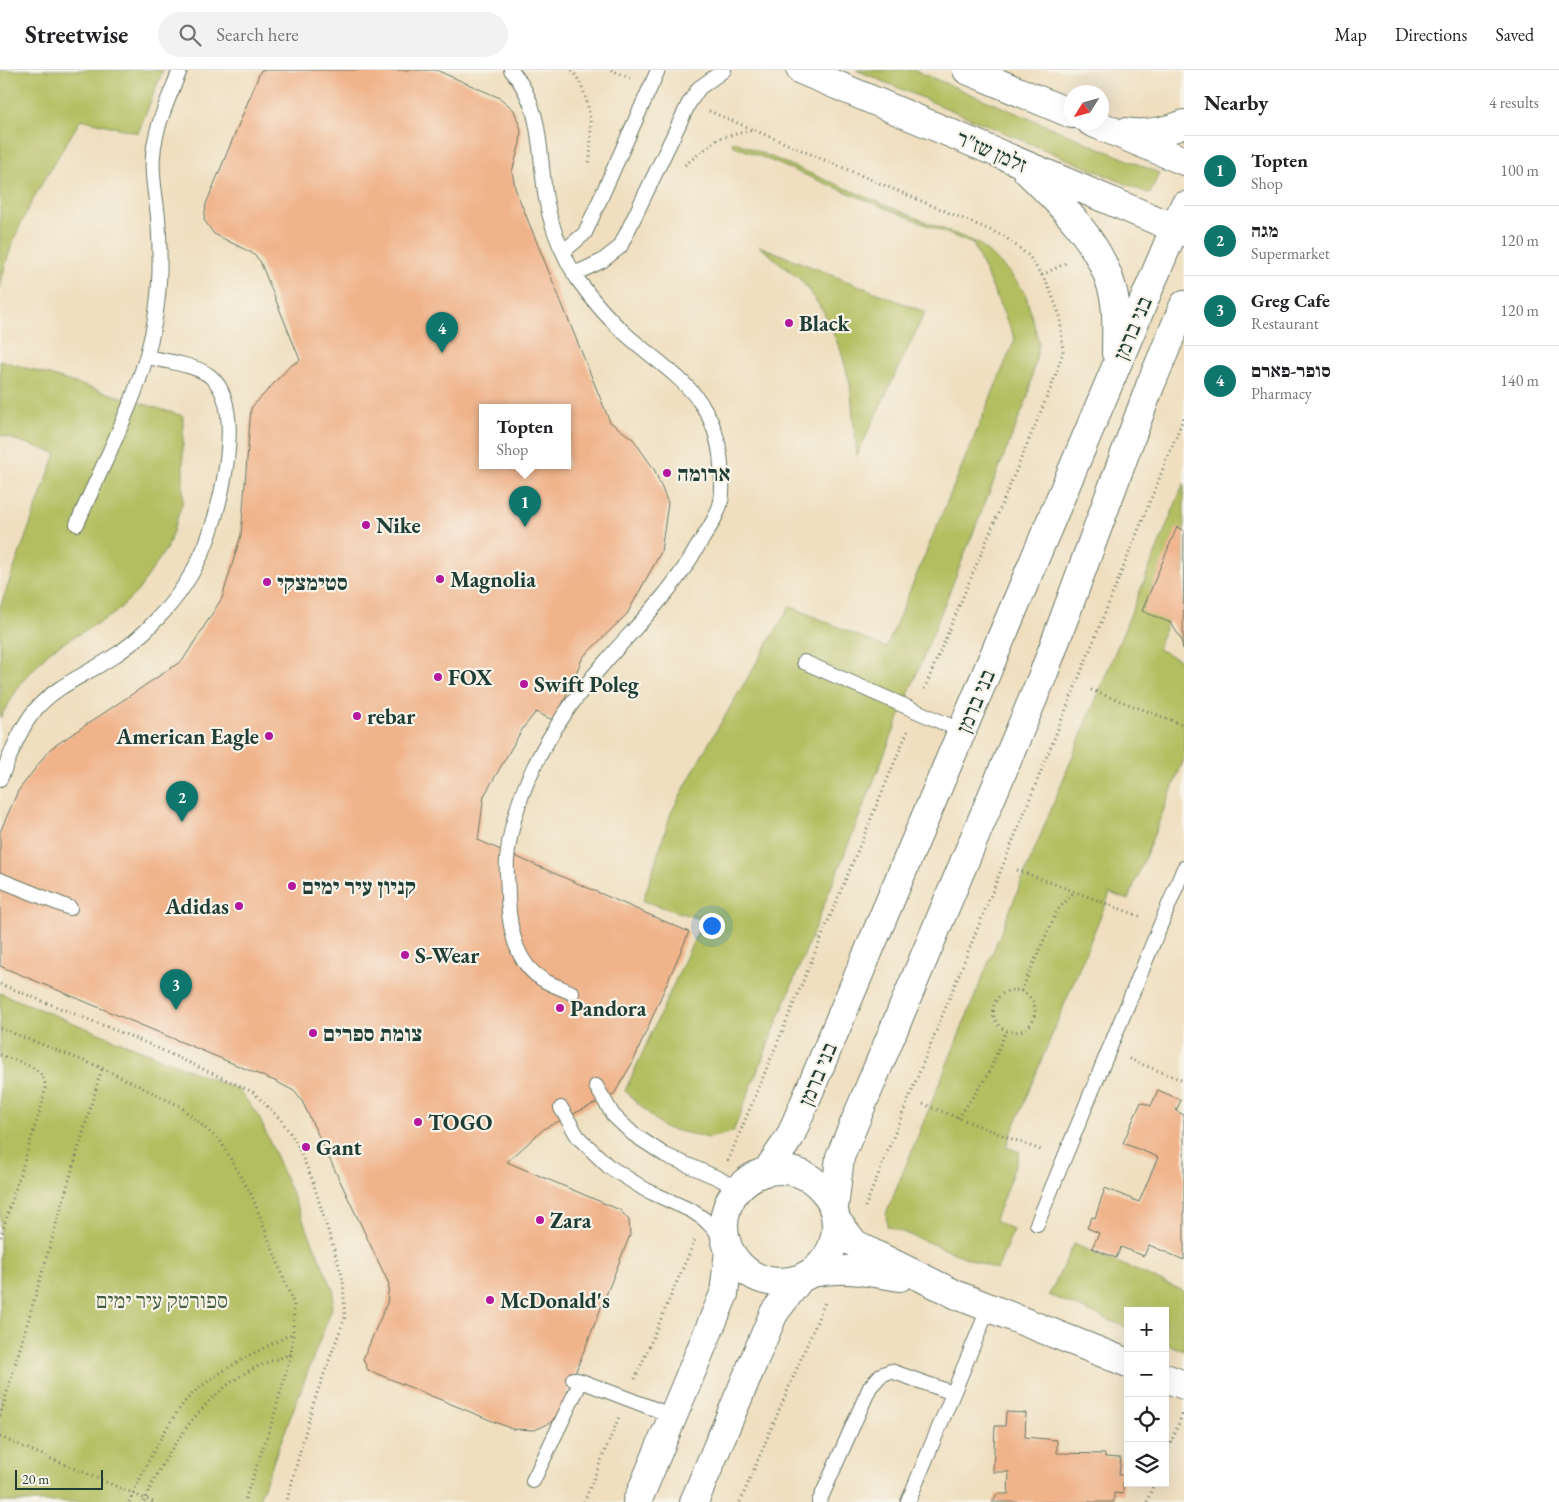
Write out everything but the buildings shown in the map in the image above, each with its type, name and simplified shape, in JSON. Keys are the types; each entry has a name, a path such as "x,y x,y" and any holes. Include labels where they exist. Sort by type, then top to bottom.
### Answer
{"street":[{"name":"זלמן שז\"ר","path":"801,70 1017,161 1181,222"},
{"path":"967,70 1064,111"},
{"path":"1109,128 1139,134 1170,130 1184,124"},
{"path":"1109,130 1184,161"},
{"path":"1017,161 1078,226 1104,268 1112,288 1117,314 1116,366"},
{"name":"בני ברמן","path":"766,1171 790,1137 1116,366 1181,222"},
{"name":"בני ברמן","path":"841,1222 840,1157 1043,675 1150,386 1184,305"},
{"path":"1117,474 1164,384 1184,356"},
{"path":"637,1502 724,1294 727,1245 724,1223 728,1206 738,1190 751,1179 766,1171 783,1170 800,1173 814,1181 826,1193 841,1222 872,1253 957,1294 1124,1361"},
{"path":"694,1502 774,1313 806,1276 832,1250 841,1222"},
{"path":"727,1245 738,1264 752,1274 767,1281 784,1282 850,1268 905,1279 957,1294"},
{"path":"1169,1379 1184,1385"}],"lane":[{"path":"77,524 147,357 155,324 160,262 152,173 153,150 161,118 180,70"},
{"path":"511,70 525,89 536,114 547,203 563,252 574,274 587,293 616,326 665,364 694,394 712,425 719,449 722,474 719,509 674,585 605,662 551,734 535,765 512,827 507,861 509,914 516,946 527,967 540,978 572,993"},
{"path":"563,252 585,234 658,70"},
{"path":"574,274 602,261 620,247 689,103 699,88 724,70"},
{"path":"0,779 24,728 37,708 55,691 108,660 135,641 158,619 177,596 206,544 216,516 227,455 229,422 224,397 212,377 200,370 147,357"},
{"path":"804,662 962,731"},
{"path":"1037,1224 1184,868"},
{"path":"0,880 70,908"},
{"path":"596,1086 613,1115 633,1134 665,1155 720,1179 738,1190"},
{"path":"561,1108 578,1137 608,1166 646,1190 698,1215 727,1245"},
{"path":"908,1502 989,1307"},
{"path":"819,1502 870,1387 881,1375 891,1371 953,1393"},
{"path":"533,1480 577,1380 672,1416"}],"path":[{"path":"572,70 578,78 589,109 592,142 589,170"},
{"path":"678,170 720,138 753,130"},
{"path":"841,1222 1184,417"},
{"path":"1090,690 1184,725"},
{"path":"1017,870 1161,924"},
{"path":"1021,991 1057,911 1074,892"},
{"path":"0,984 142,1041 253,1092 281,1120 295,1140 312,1179 343,1279 345,1317 313,1404 287,1500 289,1502"},
{"path":"1006,991 1021,991 1027,995 1033,1004 1033,1019 1027,1028 1021,1031 1006,1031 995,1021 993,1007 996,1000 1006,991"},
{"path":"0,1028 102,1068 180,1106 221,1142 252,1196 294,1305 291,1354 273,1419 244,1502"},
{"path":"958,1118 988,1074 1006,1031"},
{"path":"1109,1050 1184,1081"},
{"path":"0,1055 32,1068 43,1076 45,1084 42,1104 0,1239"},
{"path":"0,1416 102,1068"},
{"path":"923,1104 1064,1159"},
{"path":"740,1502 839,1269"},
{"path":"129,1502 160,1442 191,1395 248,1356 293,1333"},
{"path":"144,1501 151,1484 194,1416 227,1386 251,1370 291,1354"},
{"path":"1169,1447 1184,1411"},
{"path":"0,1437 144,1501 153,1502"},
{"path":"1147,1502 1153,1487"}],"green space":[{"path":"0,70 163,70 138,133 81,119 44,180 21,223 5,267 0,290"},
{"path":"856,70 914,70 1159,173 1150,194"},
{"path":"733,141 979,244 1008,271 1025,292 1039,343 1028,396 733,1132 709,1138 664,1128 625,1091 703,920 643,901 671,813 703,753 790,606 886,648 1015,339 973,244 732,145"},
{"path":"759,246 925,312 857,455 850,384 841,351 823,311 802,281"},
{"path":"0,360 183,416 183,501 168,546 138,591 114,614 51,650 21,683 0,718 0,607 56,453 0,435"},
{"path":"1184,483 1184,572 1158,649 1184,662 1184,759 1128,900 1110,893 1006,1147 1020,1152 995,1220 1013,1230 997,1270 887,1226 886,1214"},
{"name":"ספורטק עיר ימים","path":"0,993 239,1090 259,1117 334,1292 331,1311 258,1502 0,1502"},
{"path":"1074,1244 1184,1291 1184,1351 1169,1345 1169,1307 1124,1307 1124,1326 1049,1295"}],"place":[{"name":"Black","path":"789,323"},
{"name":"סופר-פארם","path":"442,353"},
{"name":"ארומה","path":"667,473"},
{"name":"Nike","path":"366,525"},
{"name":"Topten","path":"525,527"},
{"name":"Magnolia","path":"440,579"},
{"name":"סטימצקי","path":"267,582"},
{"name":"FOX","path":"438,677"},
{"name":"Swift Poleg","path":"524,684"},
{"name":"rebar","path":"357,716"},
{"name":"American Eagle","path":"269,736"},
{"name":"מגה","path":"182,822"},
{"name":"קניון עיר ימים","path":"292,886"},
{"name":"Adidas","path":"239,906"},
{"name":"S-Wear","path":"405,955"},
{"name":"Pandora","path":"560,1008"},
{"name":"Greg Cafe","path":"176,1010"},
{"name":"צומת ספרים","path":"313,1033"},
{"name":"TOGO","path":"418,1122"},
{"name":"Gant","path":"306,1147"},
{"name":"Zara","path":"540,1220"},
{"name":"McDonald's","path":"490,1300"}]}
